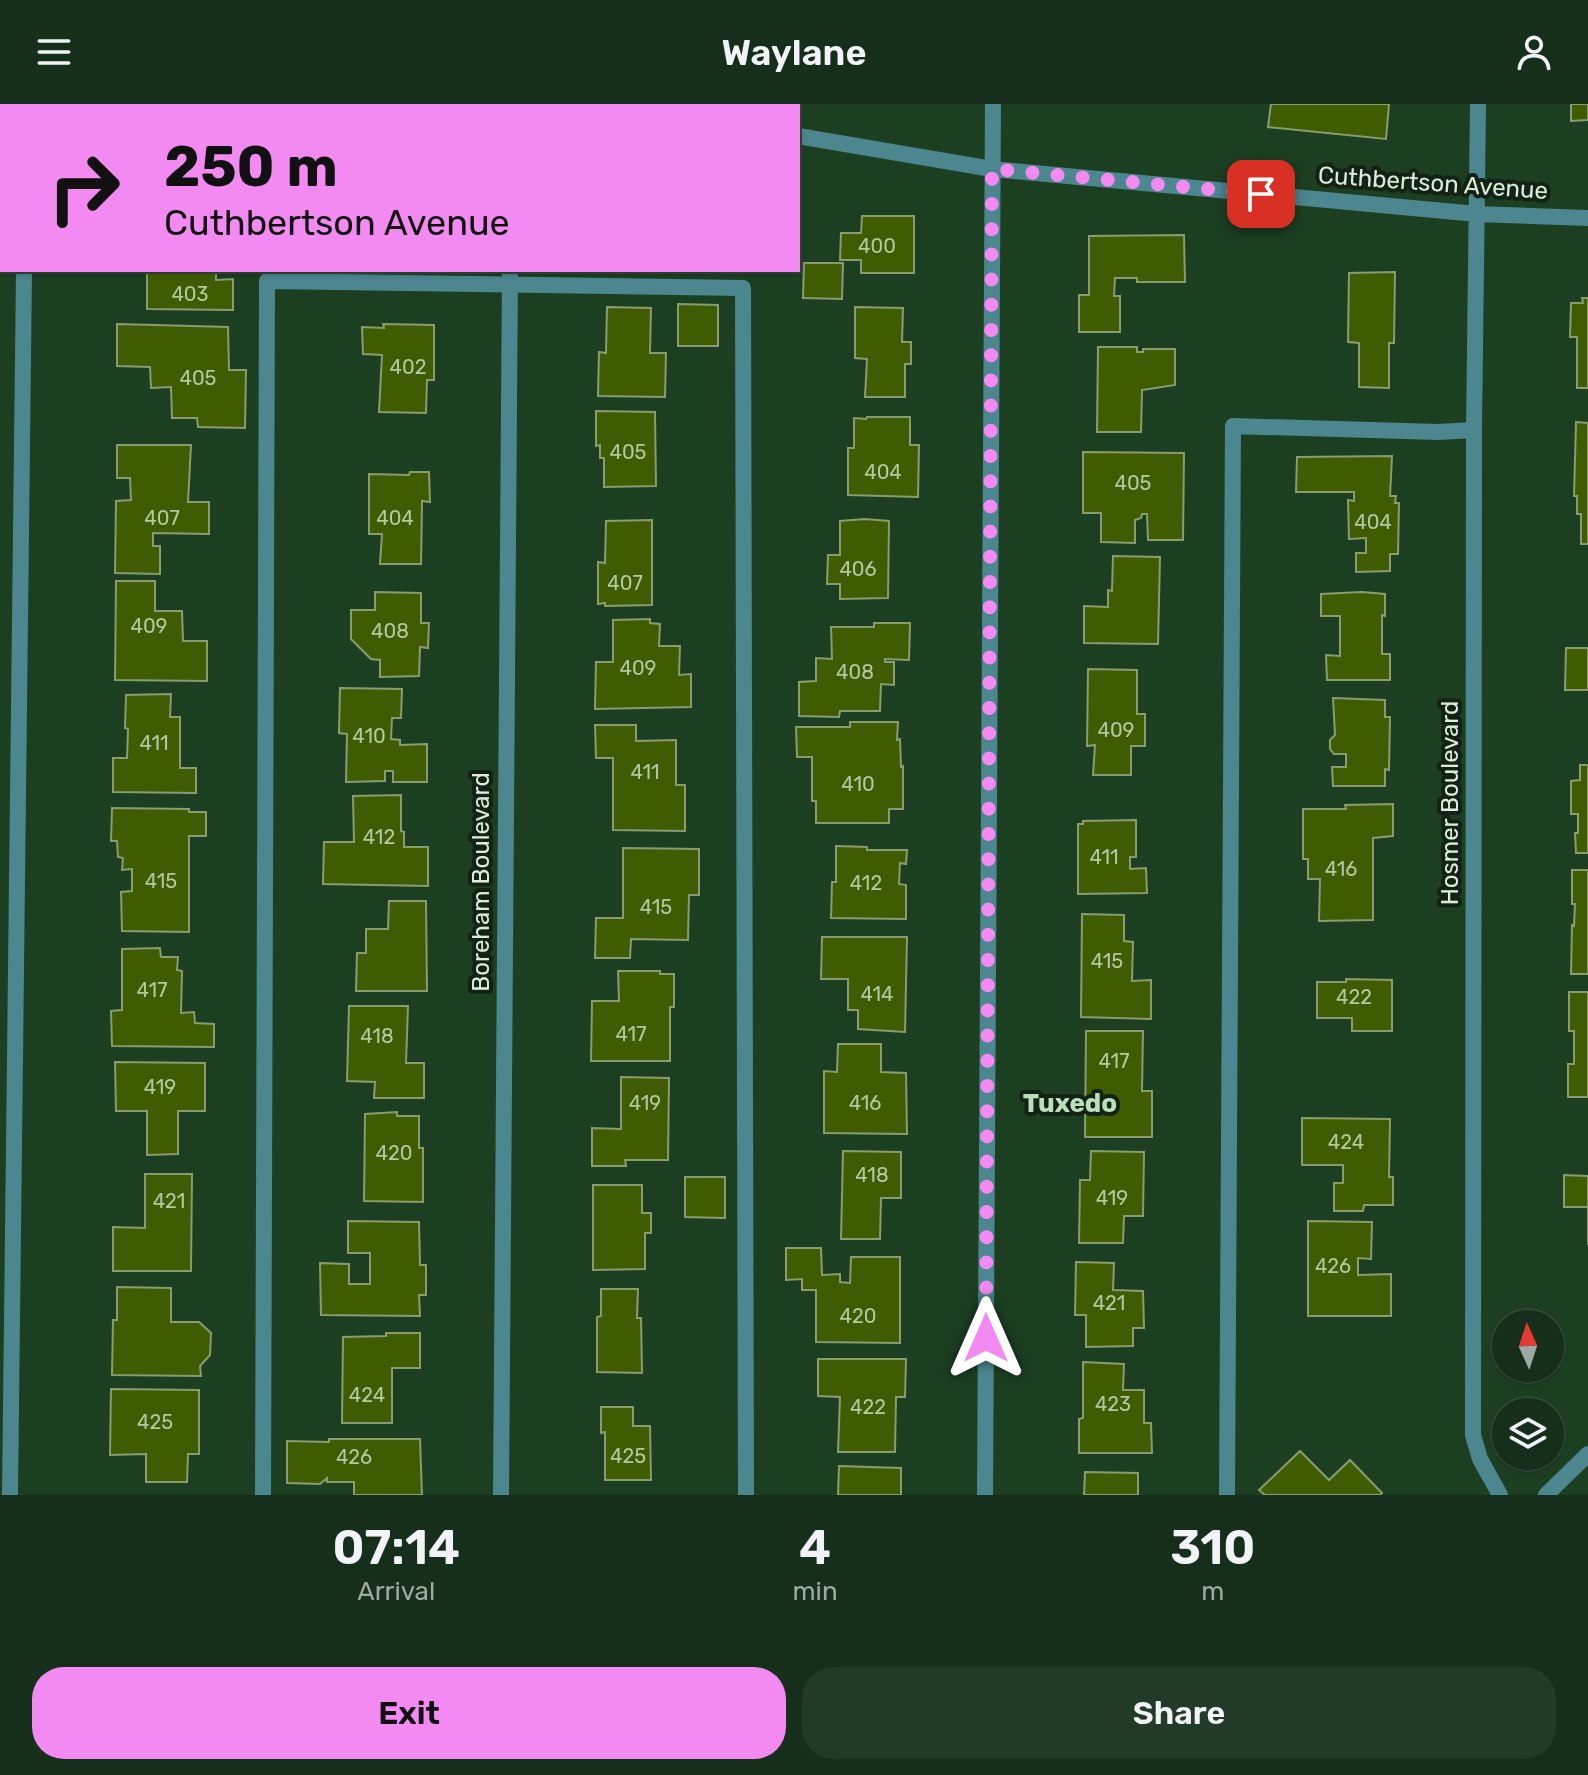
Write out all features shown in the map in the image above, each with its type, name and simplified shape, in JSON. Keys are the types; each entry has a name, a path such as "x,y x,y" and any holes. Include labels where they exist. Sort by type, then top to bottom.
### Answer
{"street":[{"path":"985,1495 993,104"},
{"name":"Hosmer Boulevard","path":"1478,104 1474,430 1473,1435 1480,1459 1500,1495"},
{"name":"Cuthbertson Avenue","path":"800,136 992,169 1477,214 1588,218"},
{"path":"10,1495 24,272"},
{"path":"263,1495 267,281 510,277 743,288 746,1495"},
{"name":"Boreham Boulevard","path":"501,1495 510,277"},
{"path":"1227,1495 1233,426 1438,432 1474,430"},
{"path":"1546,1495 1588,1454"}],"building":[{"path":"1271,104 1389,104 1386,139 1268,127"},
{"path":"1571,104 1588,104 1588,120 1571,121"},
{"path":"862,216 914,216 914,273 861,273 861,260 840,260 841,233 861,233"},
{"path":"1184,235 1185,282 1137,282 1137,278 1115,278 1114,296 1120,296 1120,332 1079,332 1079,295 1089,295 1089,236"},
{"path":"804,263 843,263 842,299 803,298"},
{"path":"147,272 216,272 216,280 233,279 233,310 147,309"},
{"path":"1395,272 1394,343 1389,343 1389,388 1359,387 1359,343 1348,342 1349,273"},
{"path":"1582,298 1588,298 1588,388 1577,388 1577,337 1570,337 1571,303 1583,303"},
{"path":"678,304 718,305 718,346 678,346"},
{"path":"607,307 651,308 650,353 666,353 665,397 598,396 599,352 606,353"},
{"path":"855,307 903,308 902,342 911,342 911,364 905,364 905,397 865,397 867,359 855,358"},
{"path":"117,324 228,327 229,370 246,370 245,428 198,427 197,418 172,418 171,387 151,388 150,367 117,366"},
{"path":"383,324 434,325 434,380 427,380 426,413 379,412 382,355 363,354 362,327 384,328"},
{"path":"1098,347 1137,347 1137,352 1143,352 1143,349 1175,349 1175,385 1142,390 1141,432 1097,432"},
{"path":"596,411 655,412 656,486 604,487 604,458 600,458 600,445 596,446"},
{"path":"910,417 910,445 919,445 918,497 848,495 848,448 854,448 854,418"},
{"path":"1576,422 1588,423 1588,544 1581,544 1581,514 1577,514 1577,496 1574,496"},
{"path":"117,445 191,445 188,502 209,502 209,534 153,533 153,546 160,546 160,574 115,573 116,501 131,500 130,478 117,478"},
{"path":"1083,452 1184,453 1183,540 1148,540 1147,514 1142,514 1135,520 1135,543 1101,542 1101,513 1083,513"},
{"path":"1392,456 1390,496 1396,496 1395,503 1399,503 1398,554 1390,554 1390,571 1356,572 1356,553 1366,553 1366,538 1349,539 1348,500 1354,501 1354,492 1296,492 1297,457"},
{"path":"410,472 429,472 430,502 422,501 421,564 380,564 382,534 369,534 369,474 409,475"},
{"path":"652,520 652,605 598,604 598,562 605,563 606,521"},
{"path":"840,521 889,521 888,598 840,599 840,584 827,584 828,555 840,555"},
{"path":"1113,556 1160,557 1158,644 1084,643 1084,606 1108,607 1108,590 1112,591"},
{"path":"116,581 155,581 155,611 182,611 183,641 207,641 207,681 115,680"},
{"path":"375,592 421,593 421,623 429,623 428,648 420,647 419,676 380,677 380,660 371,659 351,639 351,610 375,610"},
{"path":"1321,594 1385,594 1382,654 1390,654 1390,680 1327,680 1326,655 1340,656 1340,616 1321,616"},
{"path":"650,619 650,623 660,624 659,646 680,646 679,675 691,674 691,707 595,709 596,662 613,662 613,620"},
{"path":"874,623 910,623 909,660 885,659 885,662 894,662 894,685 881,684 880,711 840,711 839,717 799,716 799,682 816,681 816,658 832,659 831,627 874,627"},
{"path":"1566,648 1588,648 1588,690 1565,690"},
{"path":"1088,669 1137,670 1137,714 1145,714 1145,746 1131,746 1131,775 1093,775 1095,745 1087,746"},
{"path":"340,688 402,689 401,718 392,718 391,739 400,740 400,745 427,744 427,782 393,782 393,771 385,771 385,781 346,782 347,734 339,733"},
{"path":"171,694 170,717 180,717 180,768 196,768 196,793 113,792 113,758 127,758 126,695"},
{"path":"1333,698 1385,700 1385,717 1390,717 1389,770 1385,769 1385,786 1333,786 1332,767 1346,767 1346,754 1334,754 1330,749 1330,740 1335,735"},
{"path":"850,722 898,722 897,740 900,739 903,766 903,809 889,809 889,823 816,823 816,801 812,801 812,757 797,757 796,727 850,727"},
{"path":"595,725 636,725 636,741 676,740 676,785 685,785 685,831 613,830 613,758 596,758"},
{"path":"1580,765 1588,765 1588,853 1576,853 1578,814 1571,814 1571,781 1580,780"},
{"path":"401,795 404,847 428,847 428,886 323,884 324,842 354,842 353,796"},
{"path":"1393,804 1393,836 1373,838 1373,920 1319,921 1320,879 1308,879 1308,859 1303,859 1303,809"},
{"path":"112,808 206,812 206,836 189,836 189,932 122,931 121,892 132,891 132,869 122,870 123,858 118,857 117,841 111,841"},
{"path":"1136,820 1136,857 1130,857 1130,869 1146,868 1147,893 1078,894 1078,824 1083,824 1083,821"},
{"path":"836,846 907,850 906,864 900,863 899,884 906,885 906,919 831,918 832,882 836,882"},
{"path":"623,848 699,849 699,895 689,895 688,940 631,939 630,958 595,958 596,918 623,918"},
{"path":"1572,870 1588,870 1588,974 1571,974 1575,904 1572,904"},
{"path":"389,901 426,901 427,991 356,991 357,953 366,953 366,929 388,929"},
{"path":"1082,914 1124,915 1124,941 1133,942 1132,981 1151,980 1151,1019 1081,1017"},
{"path":"822,937 907,937 905,1032 858,1029 858,1010 848,1010 848,979 821,979"},
{"path":"160,948 161,957 178,957 177,970 182,971 181,1013 194,1012 195,1023 214,1024 214,1047 112,1046 111,1011 122,1010 122,949"},
{"path":"618,971 674,974 674,1007 670,1007 670,1061 591,1061 592,1001 619,1001"},
{"path":"1346,979 1392,980 1392,1031 1352,1031 1352,1018 1317,1018 1317,982 1346,982"},
{"path":"1569,992 1588,992 1588,1097 1568,1097 1568,1064 1574,1064 1574,1031 1569,1031"},
{"path":"349,1006 408,1006 406,1063 424,1063 424,1098 374,1098 375,1082 347,1081"},
{"path":"1086,1031 1143,1031 1142,1091 1152,1091 1152,1137 1085,1137"},
{"path":"838,1044 881,1044 881,1072 906,1073 907,1134 824,1133 824,1071 837,1072"},
{"path":"115,1062 205,1063 205,1111 178,1111 178,1154 147,1155 147,1111 116,1111"},
{"path":"621,1077 669,1078 668,1160 625,1160 626,1166 592,1166 592,1128 621,1129"},
{"path":"397,1112 397,1116 419,1116 419,1148 423,1148 423,1202 364,1201 365,1114"},
{"path":"1302,1118 1390,1119 1389,1177 1393,1177 1393,1205 1364,1205 1363,1211 1334,1211 1334,1183 1343,1183 1343,1165 1302,1165"},
{"path":"843,1151 901,1152 901,1198 881,1198 880,1239 841,1239"},
{"path":"1091,1151 1144,1152 1143,1216 1124,1216 1123,1243 1079,1243 1080,1180 1090,1180"},
{"path":"145,1174 192,1174 191,1271 113,1271 113,1227 145,1228"},
{"path":"1564,1175 1588,1176 1588,1207 1564,1207"},
{"path":"685,1177 725,1177 725,1218 685,1217"},
{"path":"593,1185 642,1185 642,1213 651,1213 651,1233 645,1233 645,1269 593,1270"},
{"path":"348,1221 419,1222 420,1265 426,1265 426,1295 419,1295 420,1316 321,1315 320,1263 349,1264 349,1284 370,1284 370,1253 348,1253"},
{"path":"1308,1221 1372,1222 1371,1259 1358,1258 1358,1275 1391,1274 1391,1316 1308,1316"},
{"path":"786,1248 821,1248 822,1275 840,1274 840,1282 850,1283 851,1257 900,1257 900,1343 816,1342 816,1290 802,1290 802,1279 786,1280"},
{"path":"1076,1262 1114,1263 1113,1290 1143,1291 1144,1328 1133,1328 1133,1346 1086,1347 1086,1315 1075,1315"},
{"path":"117,1287 171,1288 171,1322 199,1322 211,1333 210,1355 200,1366 201,1376 112,1375"},
{"path":"601,1289 638,1289 642,1373 597,1372 597,1317 601,1316"},
{"path":"386,1333 420,1333 420,1368 392,1368 392,1423 342,1423 343,1337 386,1336"},
{"path":"818,1359 906,1359 905,1397 896,1397 895,1452 838,1452 840,1397 818,1396"},
{"path":"1083,1362 1124,1364 1123,1390 1144,1390 1144,1423 1151,1423 1152,1453 1079,1453 1079,1419 1083,1418"},
{"path":"111,1389 199,1390 199,1454 188,1454 187,1482 146,1482 146,1454 110,1455"},
{"path":"601,1407 633,1407 633,1426 650,1426 651,1480 605,1480 605,1432 601,1433"},
{"path":"329,1439 420,1439 422,1495 354,1495 354,1482 327,1482 327,1478 320,1484 287,1483 287,1441 329,1442"},
{"path":"1300,1451 1329,1480 1350,1460 1382,1493 1265,1495 1259,1490"},
{"path":"839,1466 901,1468 901,1495 838,1495"},
{"path":"1085,1472 1138,1473 1138,1495 1084,1495"}],"district":[{"name":"Tuxedo","path":"1070,1103"}],"route":[{"path":"986,1338 992,169 1261,194"}]}
